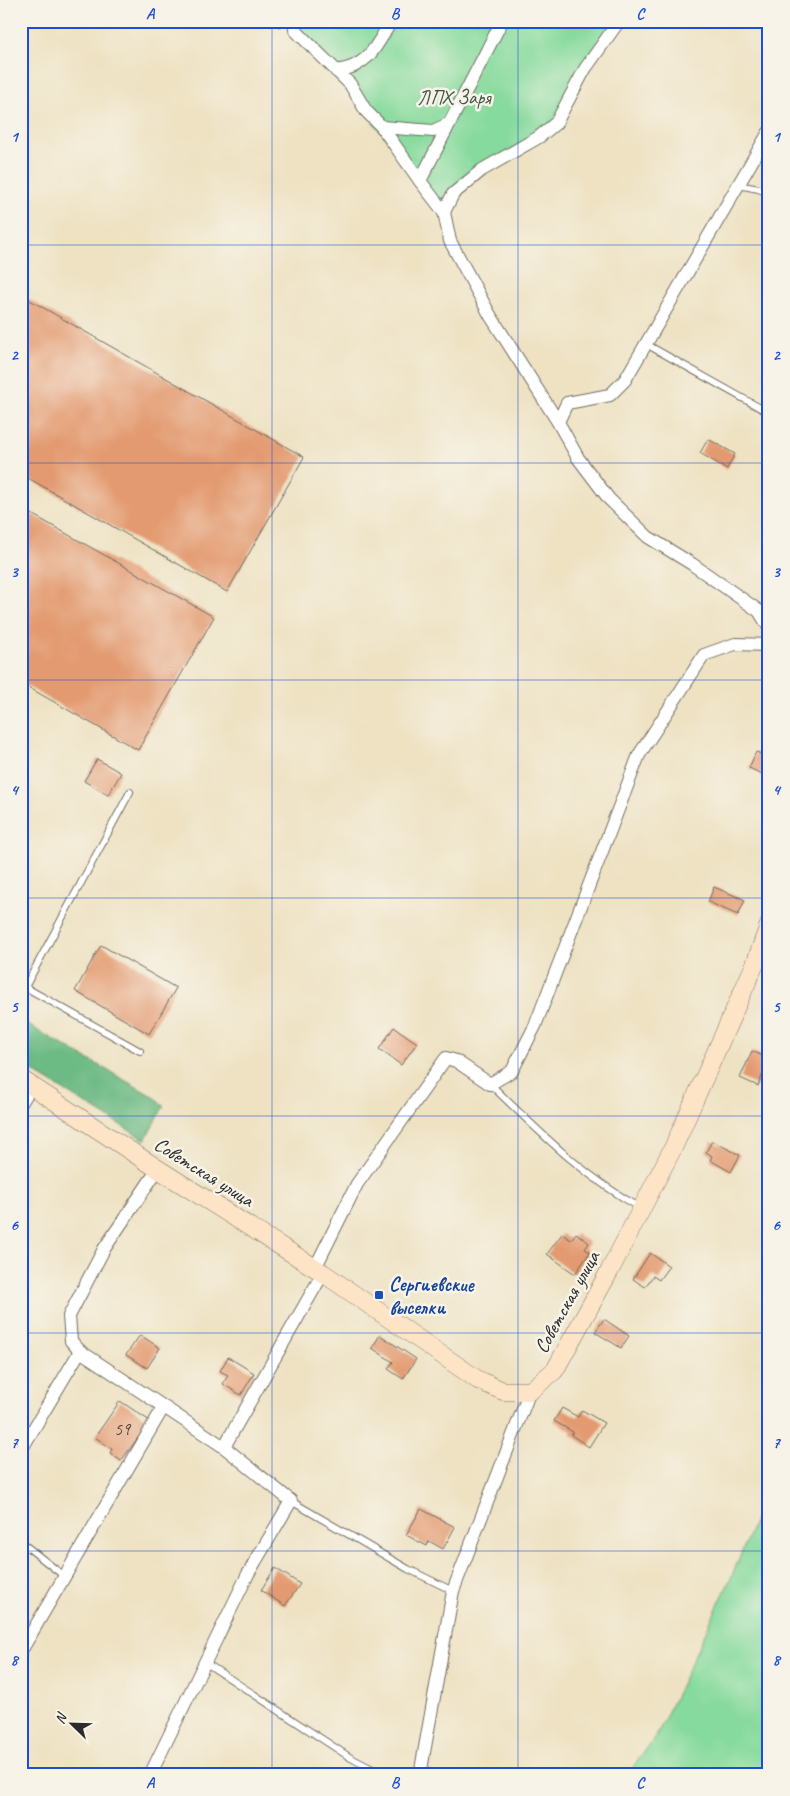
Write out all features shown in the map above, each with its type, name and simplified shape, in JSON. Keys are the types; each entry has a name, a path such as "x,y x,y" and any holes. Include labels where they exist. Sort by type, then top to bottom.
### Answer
{"street":[{"path":"336,71 351,69 360,64 375,49 391,21"},
{"path":"420,181 502,21"},
{"path":"444,212 453,194 482,170 539,137 556,123 585,69 619,21"},
{"path":"295,26 350,84 366,111 382,127 444,212 450,241 490,315 558,422 578,458 616,506 648,537 692,564 760,611 769,627"},
{"path":"382,127 433,131 448,124"},
{"path":"558,422 567,403 610,395 625,380 769,132"},
{"path":"224,1447 319,1270 357,1184 446,1058 456,1061 490,1084 512,1071 535,1026 639,755 704,655 735,644 769,645"},
{"name":"Советская улица","path":"26,1082 158,1169 319,1270 478,1380 503,1391 530,1391 555,1370 642,1209 678,1137 754,964 769,925"},
{"path":"21,1103 26,1082"},
{"path":"150,1775 248,1574 291,1501 224,1447 80,1351 71,1341 69,1316 104,1249 158,1169"},
{"path":"21,1450 80,1351"},
{"path":"420,1775 453,1591 530,1391"},
{"path":"21,1651 163,1408"}],"lane":[{"path":"738,184 759,189 769,194"},
{"path":"646,344 769,413"},
{"path":"130,792 23,986 140,1051"},
{"path":"490,1084 574,1163 620,1197 642,1209"},
{"path":"291,1501 408,1569 453,1591"},
{"path":"21,1542 64,1576"},
{"path":"206,1663 350,1758 384,1775"}],"path":[{"path":"189,21 266,23 295,26"}],"green space":[{"name":"ЛПХ Заря","path":"295,21 618,21 556,123 495,162 441,209"},
{"path":"21,1021 156,1098 164,1106 145,1140 21,1064"},
{"path":"769,1486 769,1775 627,1775 657,1735 731,1578"}],"building":[{"path":"21,295 304,457 227,592 21,474"},
{"path":"708,439 735,454 727,469 700,453"},
{"path":"21,508 214,617 138,750 21,683"},
{"path":"756,752 769,757 769,777 749,768"},
{"path":"97,759 121,773 108,795 84,781"},
{"path":"714,887 745,900 738,915 708,902"},
{"path":"101,945 176,988 149,1034 75,991"},
{"path":"394,1027 417,1043 401,1065 379,1049"},
{"path":"752,1051 769,1059 758,1086 740,1078"},
{"path":"712,1141 740,1155 731,1172 710,1160 712,1156 706,1152"},
{"path":"576,1233 589,1243 585,1249 590,1252 575,1274 547,1254 562,1234 571,1240"},
{"path":"650,1253 669,1266 659,1280 653,1276 645,1287 633,1279"},
{"path":"604,1319 629,1336 621,1348 595,1332"},
{"path":"140,1335 160,1348 147,1368 126,1355"},
{"path":"380,1335 416,1359 403,1379 388,1369 393,1362 372,1348"},
{"path":"228,1357 254,1373 241,1395 223,1384 228,1375 220,1371"},
{"path":"120,1401 150,1421 121,1461 110,1453 112,1449 95,1437"},
{"path":"562,1408 578,1417 582,1410 604,1423 589,1447 571,1435 573,1432 554,1421"},
{"path":"421,1509 455,1527 443,1549 429,1541 427,1546 406,1535"},
{"path":"275,1568 300,1584 285,1606 261,1590"}],"place":[{"name":"Сергиевские выселки","path":"379,1295"}]}
